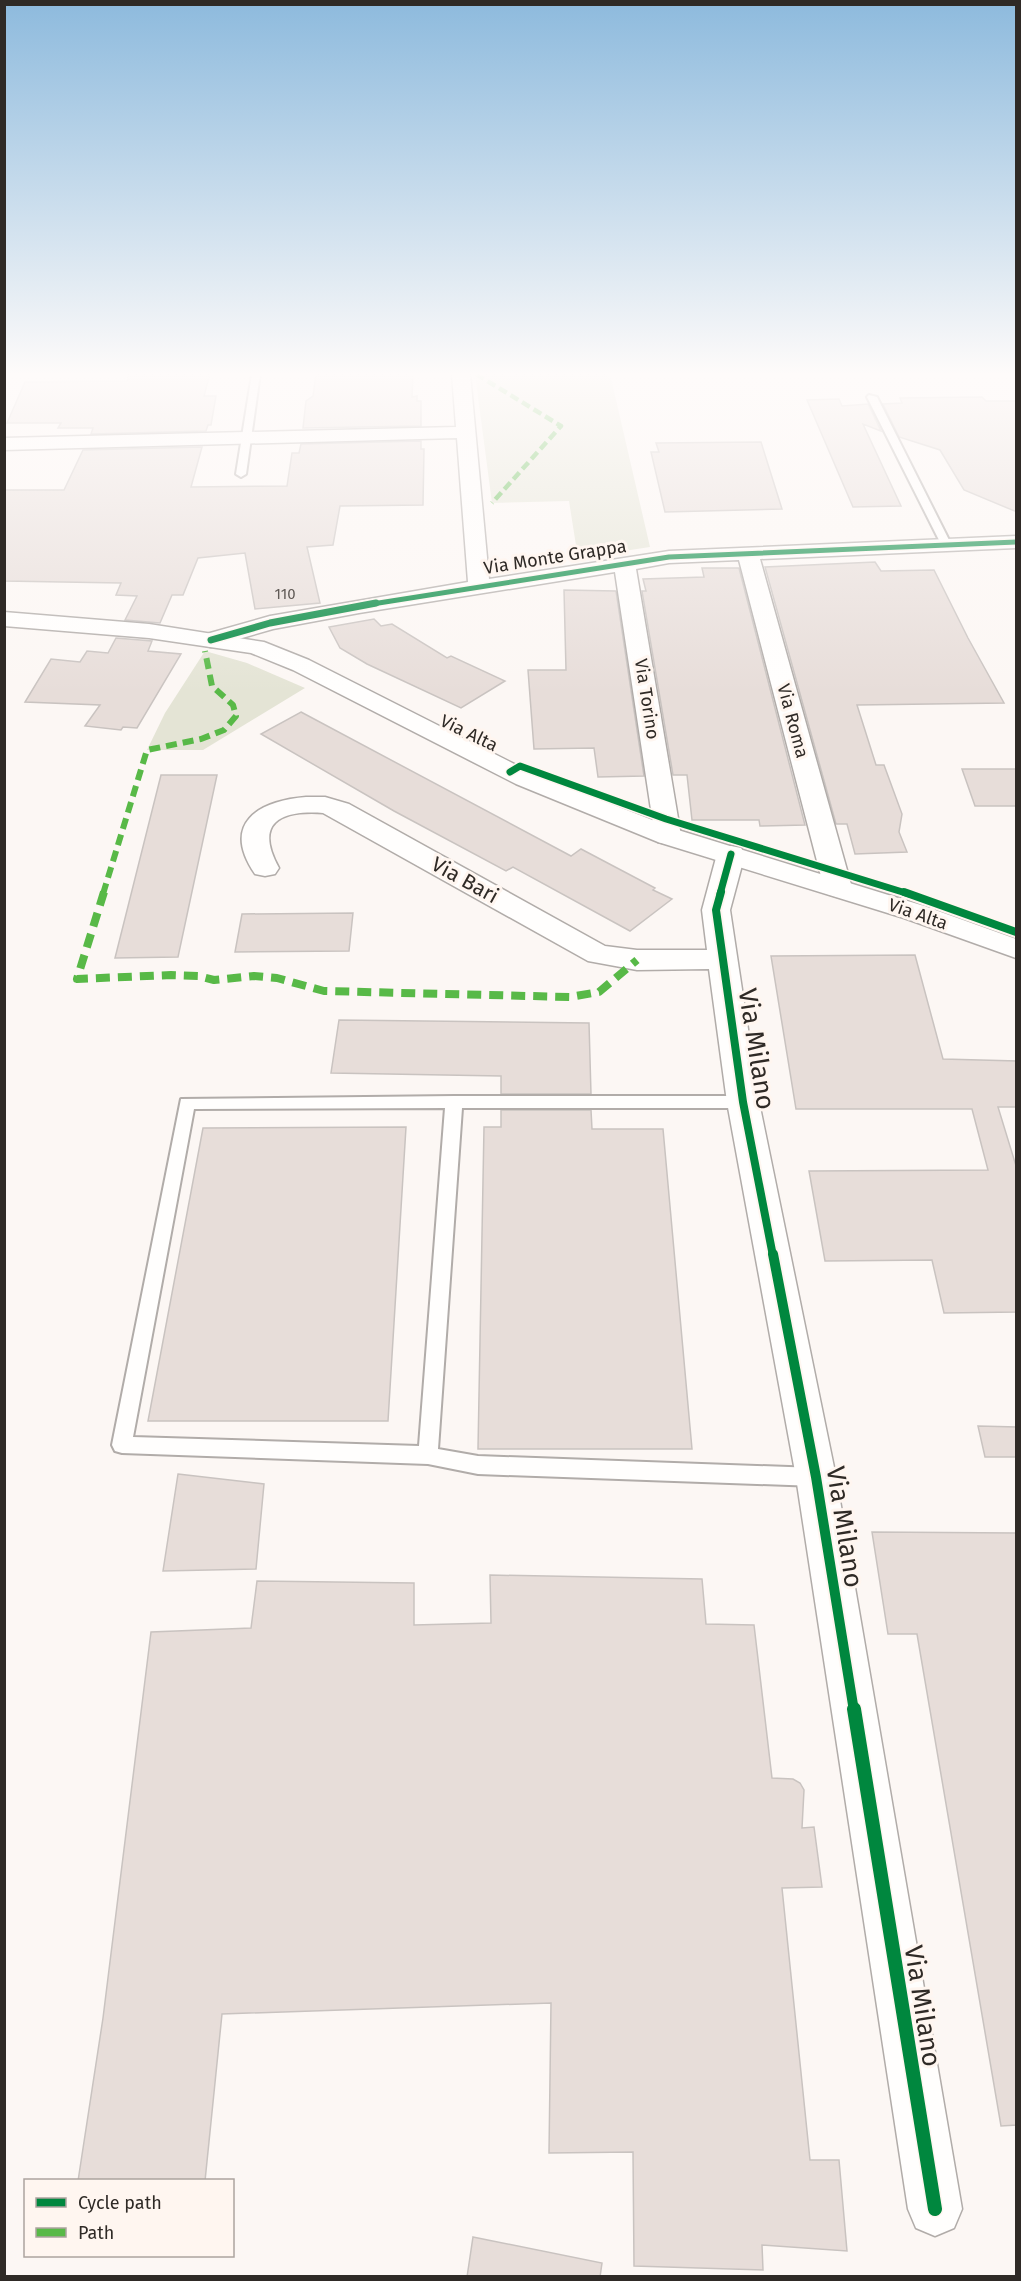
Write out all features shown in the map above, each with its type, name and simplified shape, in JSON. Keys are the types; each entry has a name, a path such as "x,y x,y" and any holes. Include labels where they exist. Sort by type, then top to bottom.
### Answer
{"street":[{"path":"470,480 479,585"},
{"name":"Via Monte Grappa","path":"211,640 270,623 479,585 669,557 1017,542"},
{"name":"Via Roma","path":"748,554 838,888"},
{"name":"Via Torino","path":"624,563 668,836"},
{"name":"Via Alta","path":"4,619 149,631 256,648 301,665 525,779 668,836 838,888 1017,949"},
{"name":"Via Bari","path":"265,868 256,851 255,832 266,816 280,809 298,805 327,805 598,954 637,960 722,959"},
{"name":"Via Milano","path":"731,854 716,910 743,1102 816,1477 935,2209"}],"lane":[{"path":"914,480 947,546"},
{"path":"428,1455 454,1102"},
{"path":"743,1102 187,1103 122,1445 428,1455 478,1465 816,1477"}],"shaded area":[{"path":"489,480 635,480 650,547 578,558 569,501 492,503"},
{"path":"205,651 247,663 305,688 203,750 147,750 165,713"}],"building":[{"path":"69,480 193,480 191,487 287,486 288,480 423,480 423,505 340,506 333,545 307,547 320,603 255,609 245,553 198,558 183,595 172,595 160,623 125,620 137,596 116,595 121,583 4,581 4,490 64,490"},
{"path":"658,480 773,480 782,509 665,512"},
{"path":"842,480 889,480 901,506 853,507"},
{"path":"958,480 1017,480 1017,512 964,490"},
{"path":"875,562 881,571 934,570 1004,703 857,705 876,765 884,765 902,814 899,832 907,852 855,854 847,824 836,824 765,567"},
{"path":"702,568 739,568 805,825 760,826 759,820 692,820 687,775 673,775 642,591 646,591 643,579 704,577"},
{"path":"564,590 616,591 644,776 598,777 594,748 534,749 528,670 566,670"},
{"path":"374,619 381,626 392,624 447,658 451,656 505,681 461,708 367,664 340,648 329,627"},
{"path":"116,638 152,641 148,651 181,654 137,728 123,727 121,730 85,726 100,705 25,702 51,659 80,662 87,651 108,653"},
{"path":"301,712 571,856 581,849 672,899 630,931 513,867 506,871 394,811 261,734"},
{"path":"962,769 1017,769 1017,806 975,806"},
{"path":"161,775 217,775 178,957 115,958"},
{"path":"353,913 349,951 235,952 242,914"},
{"path":"915,955 943,1059 1017,1061 1017,1107 998,1107 1017,1169 1017,1312 944,1313 932,1260 825,1261 809,1171 988,1170 972,1109 796,1109 771,956"},
{"path":"339,1020 589,1023 591,1094 501,1094 501,1076 331,1073"},
{"path":"501,1110 591,1110 592,1129 663,1129 692,1449 478,1449 484,1127 501,1127"},
{"path":"406,1127 388,1421 148,1421 203,1128"},
{"path":"978,1426 1017,1427 1017,1457 985,1457"},
{"path":"178,1474 264,1484 256,1569 163,1571"},
{"path":"872,1532 1017,1533 1017,2125 1001,2126 917,1634 888,1634"},
{"path":"490,1575 702,1579 706,1624 754,1625 772,1778 793,1779 800,1783 804,1790 802,1828 814,1827 822,1887 782,1888 810,2160 839,2160 847,2251 762,2245 763,2270 634,2266 633,2152 549,2153 551,2003 222,2014 205,2179 78,2179 103,2018 151,1632 251,1628 257,1581 414,1583 414,1625 491,1623"},
{"path":"473,2237 602,2263 600,2277 467,2277"}],"marked path":[{"path":"492,503 512,480"},
{"path":"205,651 212,686 233,705 236,716 224,730 201,739 147,750 77,979 171,975 198,976 214,980 254,976 277,978 324,991 570,997 599,992 637,960"}],"cycle path":[{"path":"211,640 270,623 359,606 669,557 1016,542"},
{"path":"510,772 520,766 666,819 914,895 1016,932"},
{"path":"731,854 716,910 743,1102 816,1477 935,2209"}]}
